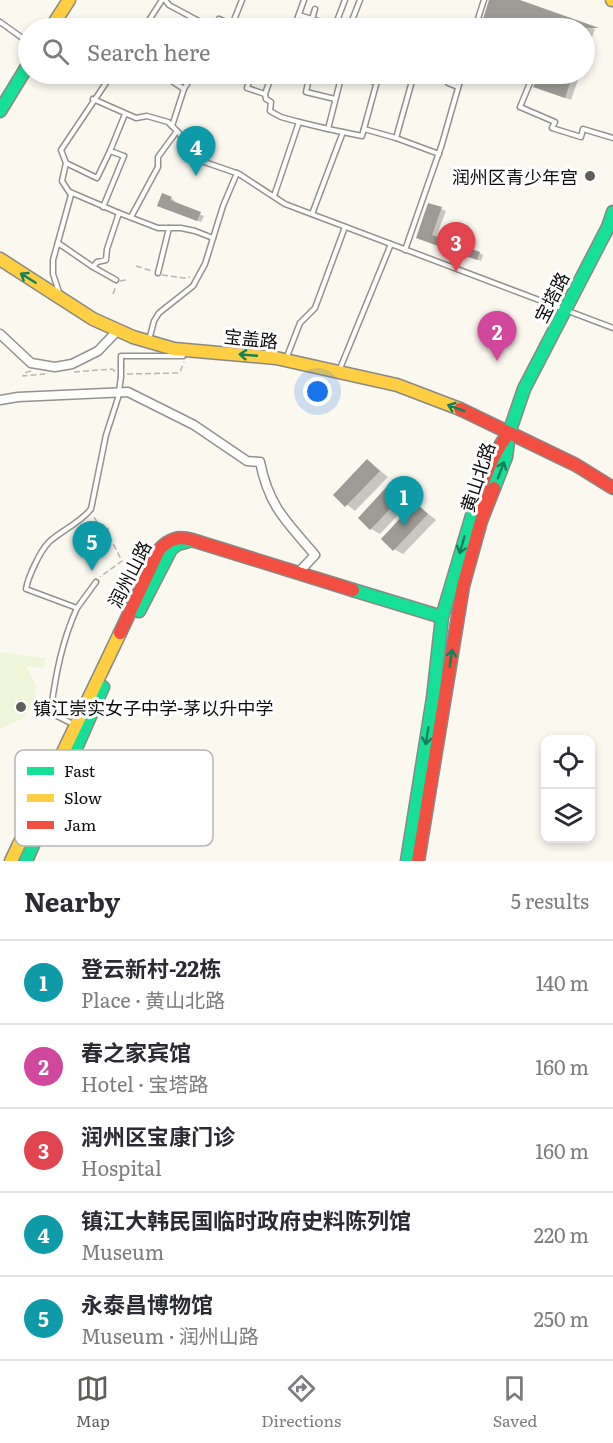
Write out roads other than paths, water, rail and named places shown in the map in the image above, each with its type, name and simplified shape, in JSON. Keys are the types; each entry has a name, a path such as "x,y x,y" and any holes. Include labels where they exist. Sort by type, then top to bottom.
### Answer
{"street":[{"path":"57,18 69,0"},
{"path":"0,111 18,81"},
{"name":"宝塔路","path":"509,433 524,389 608,227 613,212"},
{"name":"宝盖路","path":"0,259 93,319 148,342 183,352 286,360 397,385 475,415 576,465 613,488"},
{"path":"0,334 31,363 55,367 72,364 98,351 118,330"},
{"path":"0,400 18,397 128,392 194,425 247,460 260,462 267,489 277,511 315,555 298,573 442,617"},
{"name":"黄山北路","path":"407,861 433,698 442,617 483,479 496,450 509,433"},
{"name":"黄山北路","path":"417,861 463,586 481,521 506,457 509,433"},
{"name":"润州山路","path":"68,750 171,549 185,541 198,542 298,573"},
{"name":"润州山路","path":"71,750 80,727"},
{"name":"润州山路","path":"11,861 19,846"}],"lane":[{"path":"151,18 164,0 191,18"},
{"path":"235,18 242,0"},
{"path":"298,18 304,0"},
{"path":"337,18 345,0"},
{"path":"353,18 360,0"},
{"path":"478,18 484,0"},
{"path":"312,18 315,9"},
{"path":"299,15 309,18"},
{"path":"0,22 18,35"},
{"path":"60,298 53,274 53,260 71,195 62,181 66,164 61,150 104,84"},
{"path":"176,84 184,89"},
{"path":"172,126 187,84"},
{"path":"248,84 247,88 265,94"},
{"path":"268,84 265,94 266,99 271,102 270,111 298,122 362,136 375,84"},
{"path":"308,84 306,92 335,99"},
{"path":"328,129 340,84"},
{"path":"396,138 411,84"},
{"path":"450,84 458,87"},
{"path":"405,250 439,154 459,84"},
{"path":"530,84 520,107 555,122 552,128 581,137 583,129 613,138"},
{"path":"93,99 138,119 150,116 168,123 177,131 190,157 237,173 285,204 613,328"},
{"path":"66,164 97,178 125,114"},
{"path":"274,196 298,122"},
{"path":"364,129 439,154"},
{"path":"131,217 158,167 158,157 177,131"},
{"path":"312,214 343,132"},
{"path":"103,207 124,156 110,151"},
{"path":"148,342 154,321 159,313 193,286 205,264 223,206 237,173"},
{"path":"69,191 158,228 181,228 213,238"},
{"path":"93,267 97,262 106,260 108,257 106,249 119,213"},
{"path":"286,360 300,323 315,308 345,227"},
{"path":"158,273 169,228"},
{"path":"58,243 117,281"},
{"path":"339,372 391,244"},
{"path":"76,608 26,590 28,579 47,544 85,516 91,506 106,435 119,392 121,356 183,352"},
{"path":"80,727 55,715 51,709 58,661 65,634 76,608 96,582"}],"place":[{"name":"镇江大韩民国临时政府史料陈列馆","path":"196,176"},
{"name":"润州区青少年宫","path":"590,176"},
{"name":"润州区宝康门诊","path":"456,272"},
{"name":"春之家宾馆","path":"497,361"},
{"name":"登云新村-22栋","path":"404,526"},
{"name":"永泰昌博物馆","path":"92,571"},
{"name":"镇江崇实女子中学-茅以升中学","path":"21,707"}]}
